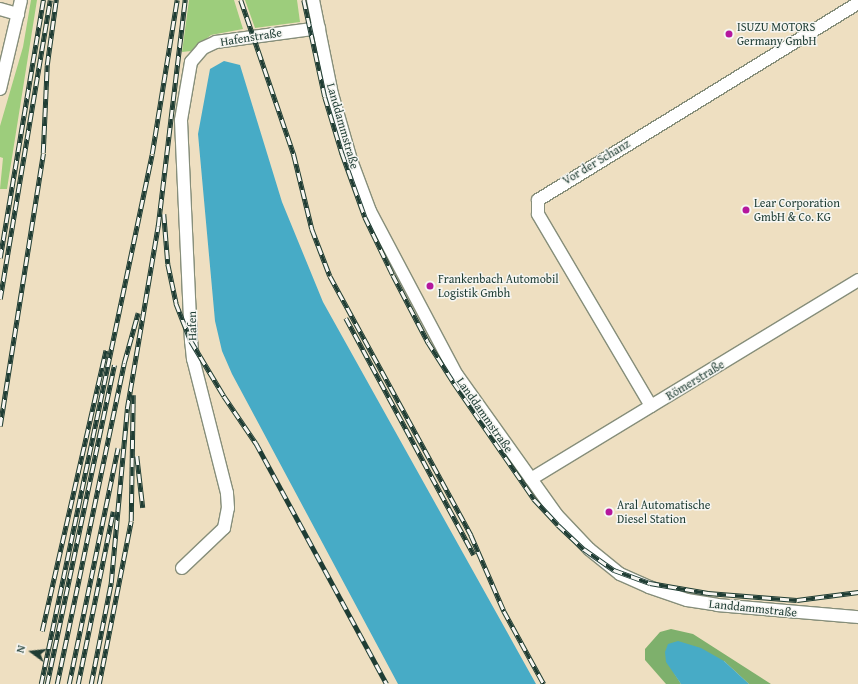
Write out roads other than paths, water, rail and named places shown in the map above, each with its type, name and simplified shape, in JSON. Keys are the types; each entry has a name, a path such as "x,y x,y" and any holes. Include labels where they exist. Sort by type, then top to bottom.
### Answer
{"street":[{"path":"0,89 21,0"},
{"name":"Landdammstraße","path":"313,0 332,94 352,160 370,211 448,359 556,514 584,544 620,574 680,597 717,605 858,617"},
{"name":"Vor der Schanz","path":"651,406 538,214 538,200 543,194 858,4"},
{"path":"0,10 18,14"},
{"name":"Hafenstraße","path":"191,62 203,48 216,42 319,28"},
{"name":"Hafen","path":"182,568 224,528 228,508 227,493 193,359 191,341 181,120 191,62"},
{"name":"Römerstraße","path":"531,479 858,280"}],"water":[{"path":"224,61 240,65 282,202 323,302 536,684 398,684 232,374 222,351 215,321 198,134 210,69"},
{"path":"678,641 701,648 724,661 749,684 681,684 666,662 665,652 668,644"}],"railway":[{"path":"0,258 43,0"},
{"path":"0,299 50,0"},
{"path":"0,426 43,153 47,65 56,0"},
{"path":"41,684 152,154 177,0"},
{"path":"91,684 111,583 127,409 158,226 185,0"},
{"path":"241,0 294,155 312,229 330,276 471,535 504,611 544,684"},
{"path":"304,0 325,97 342,153 365,217 393,275 428,342 454,383 534,499 558,525 584,549 614,570 650,583 708,593 797,600 858,592"},
{"path":"164,214 168,264 176,303 191,341 224,396 256,443 387,684"},
{"path":"57,684 124,363 138,313"},
{"path":"346,318 474,555"},
{"path":"42,631 106,350"},
{"path":"47,684 114,365"},
{"path":"99,684 131,521 133,395"},
{"path":"69,684 118,448"},
{"path":"137,456 143,508"},
{"path":"78,684 113,512"}],"place":[{"name":"ISUZU MOTORS Germany GmbH","path":"729,34"},
{"name":"Lear Corporation GmbH & Co. KG","path":"746,210"},
{"name":"Frankenbach Automobil Logistik Gmbh","path":"430,286"},
{"name":"Aral Automatische Diesel Station","path":"609,512"}]}
